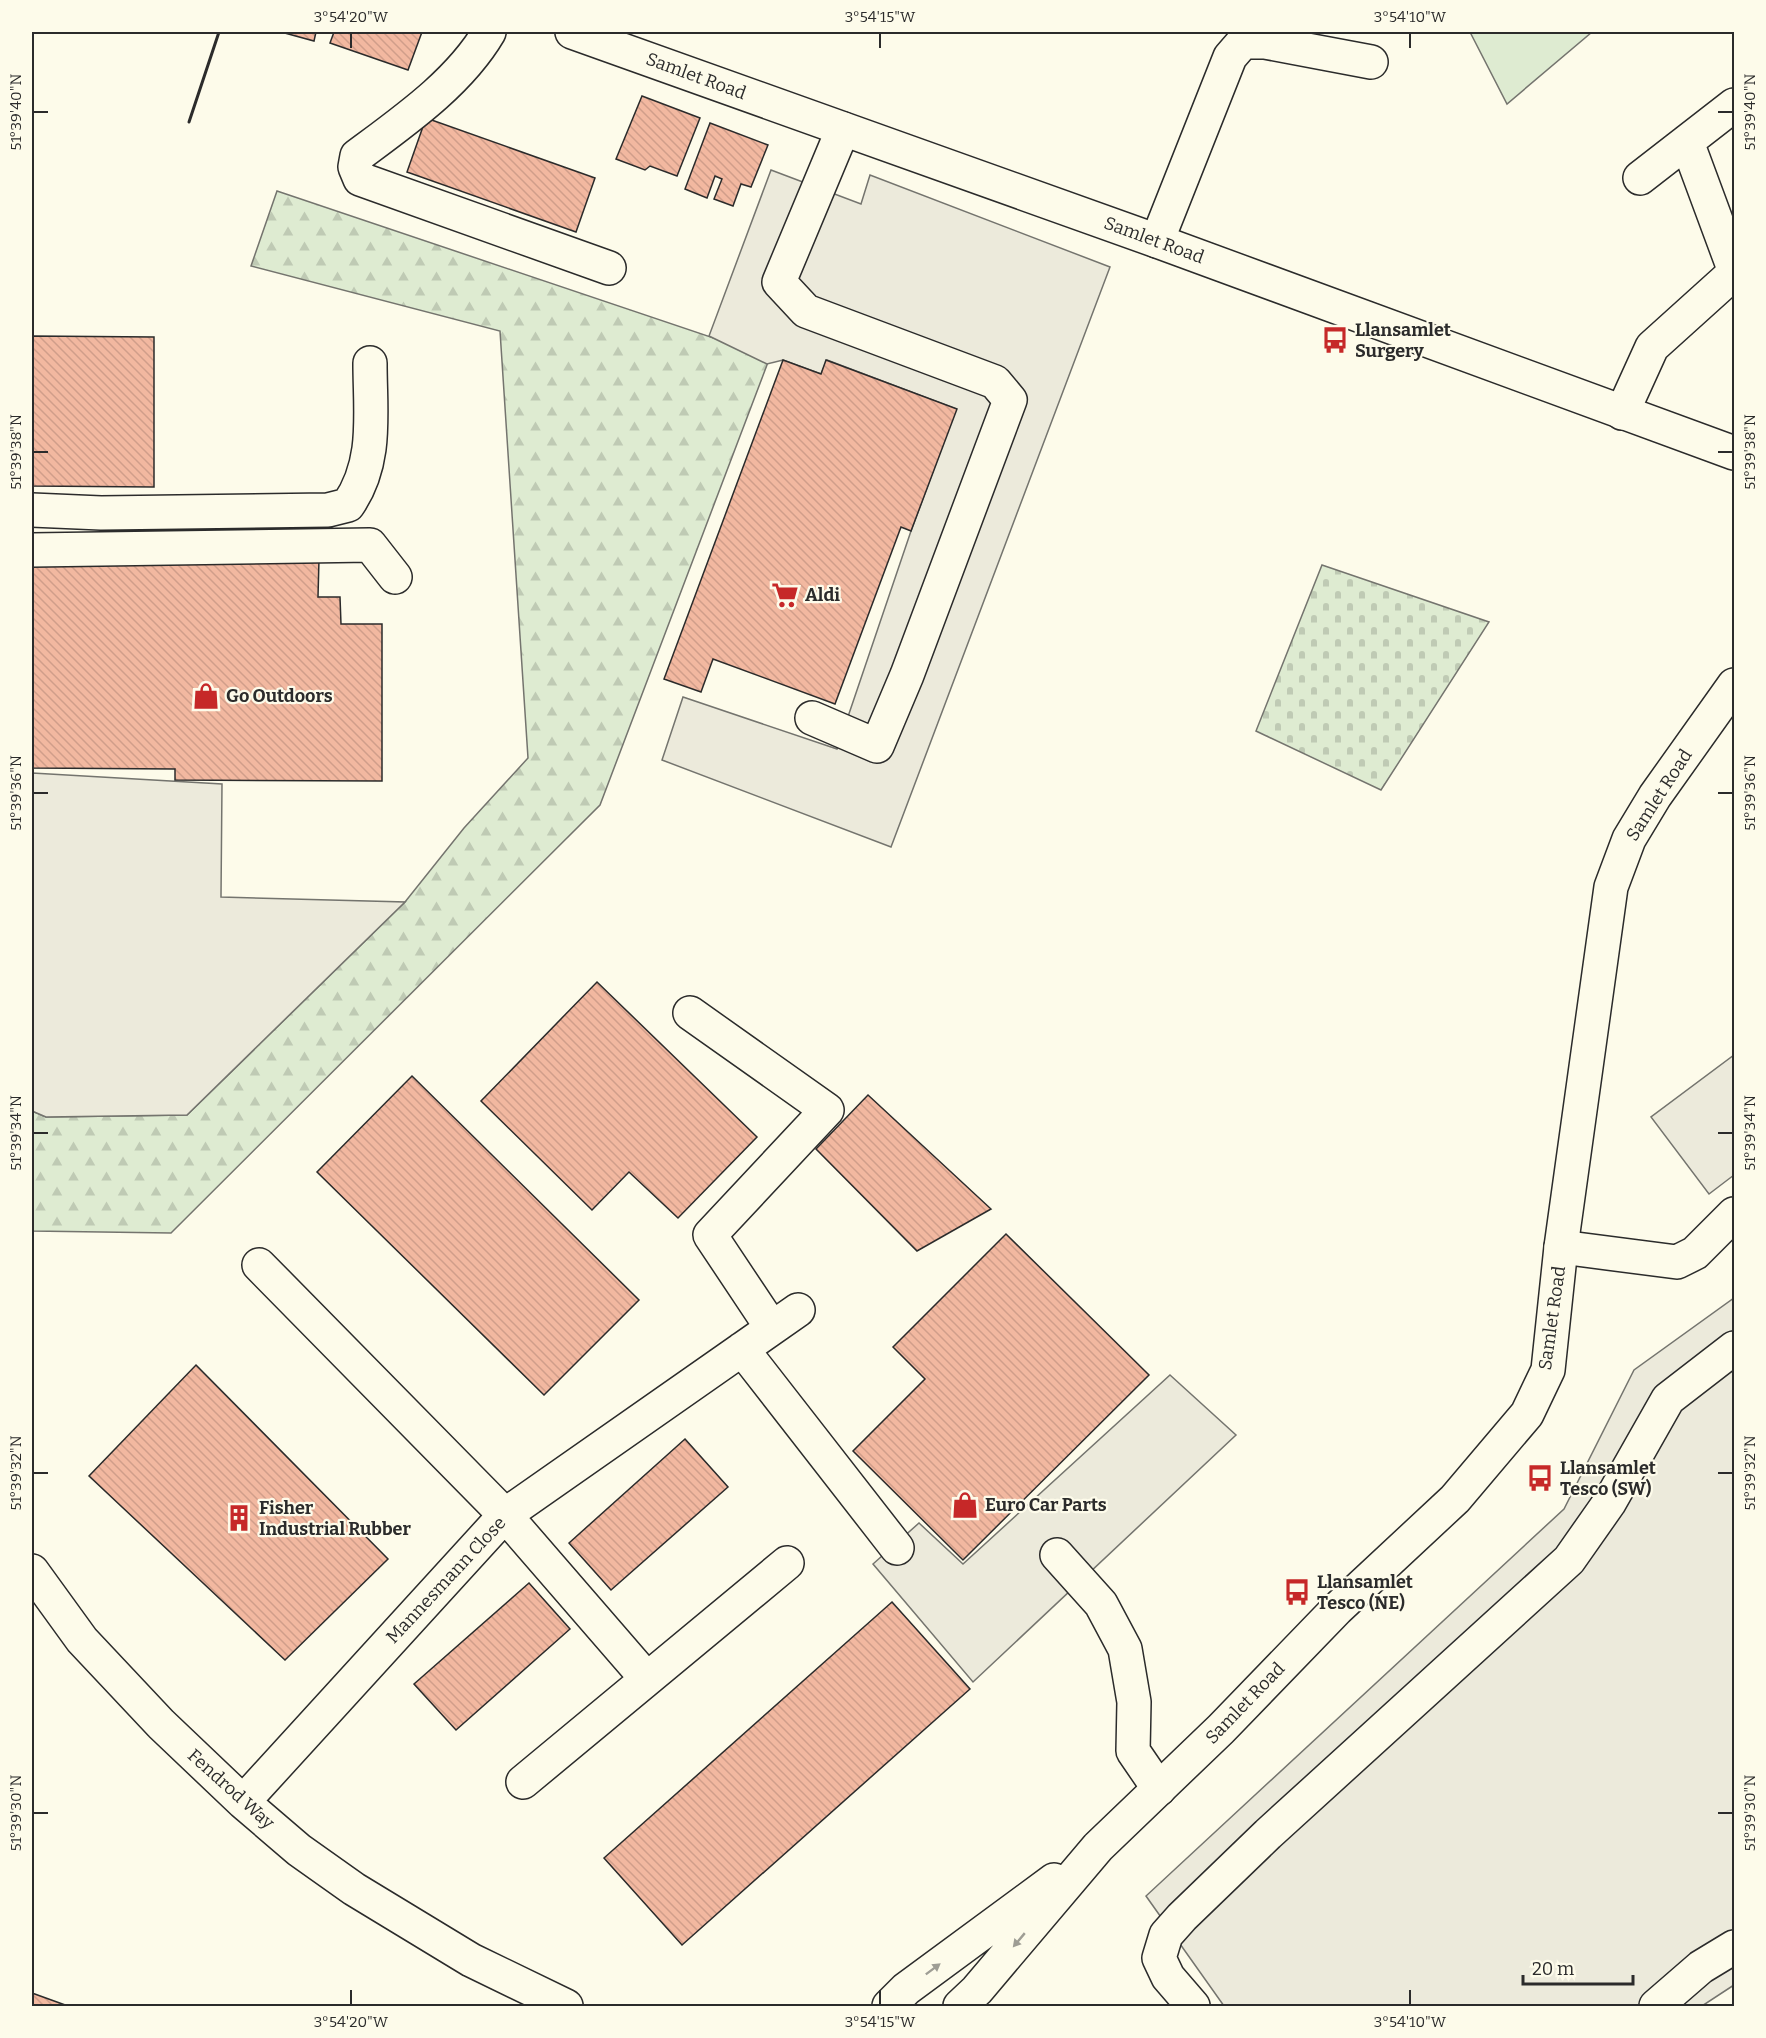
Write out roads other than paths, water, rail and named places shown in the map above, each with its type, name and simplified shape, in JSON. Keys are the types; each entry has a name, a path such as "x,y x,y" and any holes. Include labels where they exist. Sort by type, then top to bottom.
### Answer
{"main road":[{"path":"489,32 478,50 452,79 357,156 355,167 360,179 609,268"},
{"name":"Samlet Road","path":"572,32 1157,241 1734,453"},
{"path":"1157,241 1230,57 1243,42 1265,42 1371,62"},
{"path":"1640,178 1734,105"},
{"path":"812,718 877,746 907,675 1010,400 995,382 806,311 779,282 843,129"},
{"path":"1622,413 1652,347 1734,271 1687,142"},
{"path":"32,510 101,513 328,510 348,505 360,487 369,459 370,363"},
{"path":"1694,439 1734,463"},
{"path":"32,550 369,545 395,577"},
{"name":"Samlet Road","path":"960,2007 1098,1847 1159,1789 1337,1608 1455,1500 1527,1414 1548,1370 1561,1247 1611,887 1629,839 1655,796 1734,685"},
{"name":"Mannesmann Close","path":"243,1802 505,1515 785,1319 710,1236 827,1110 690,1013"},
{"path":"1561,1247 1677,1262 1695,1253 1734,1214"},
{"path":"259,1265 505,1515 647,1679"},
{"path":"1193,2007 1168,1977 1159,1958 1166,1935 1268,1834 1569,1560 1609,1503 1668,1399 1734,1348"},
{"path":"742,1349 897,1548"},
{"path":"1057,1555 1101,1604 1125,1649 1134,1702 1132,1751 1159,1789"},
{"path":"523,1782 787,1563"},
{"name":"Fendrod Way","path":"32,1571 82,1640 161,1724 243,1802 299,1850 354,1889 471,1960 566,2007"},
{"name":"Samlet Road","path":"889,2007 906,1989 1098,1847"},
{"path":"1656,2007 1701,1967 1734,1947"},
{"name":"Fendrod Way","path":"471,1960 526,2007"}],"place":[{"name":"Llansamlet Surgery","path":"1335,340"},
{"name":"Aldi","path":"785,595"},
{"name":"Go Outdoors","path":"206,696"},
{"name":"Llansamlet Tesco (SW)","path":"1540,1478"},
{"name":"Euro Car Parts","path":"965,1505"},
{"name":"Fisher Industrial Rubber","path":"239,1518"},
{"name":"Llansamlet Tesco (NE)","path":"1297,1592"}]}
